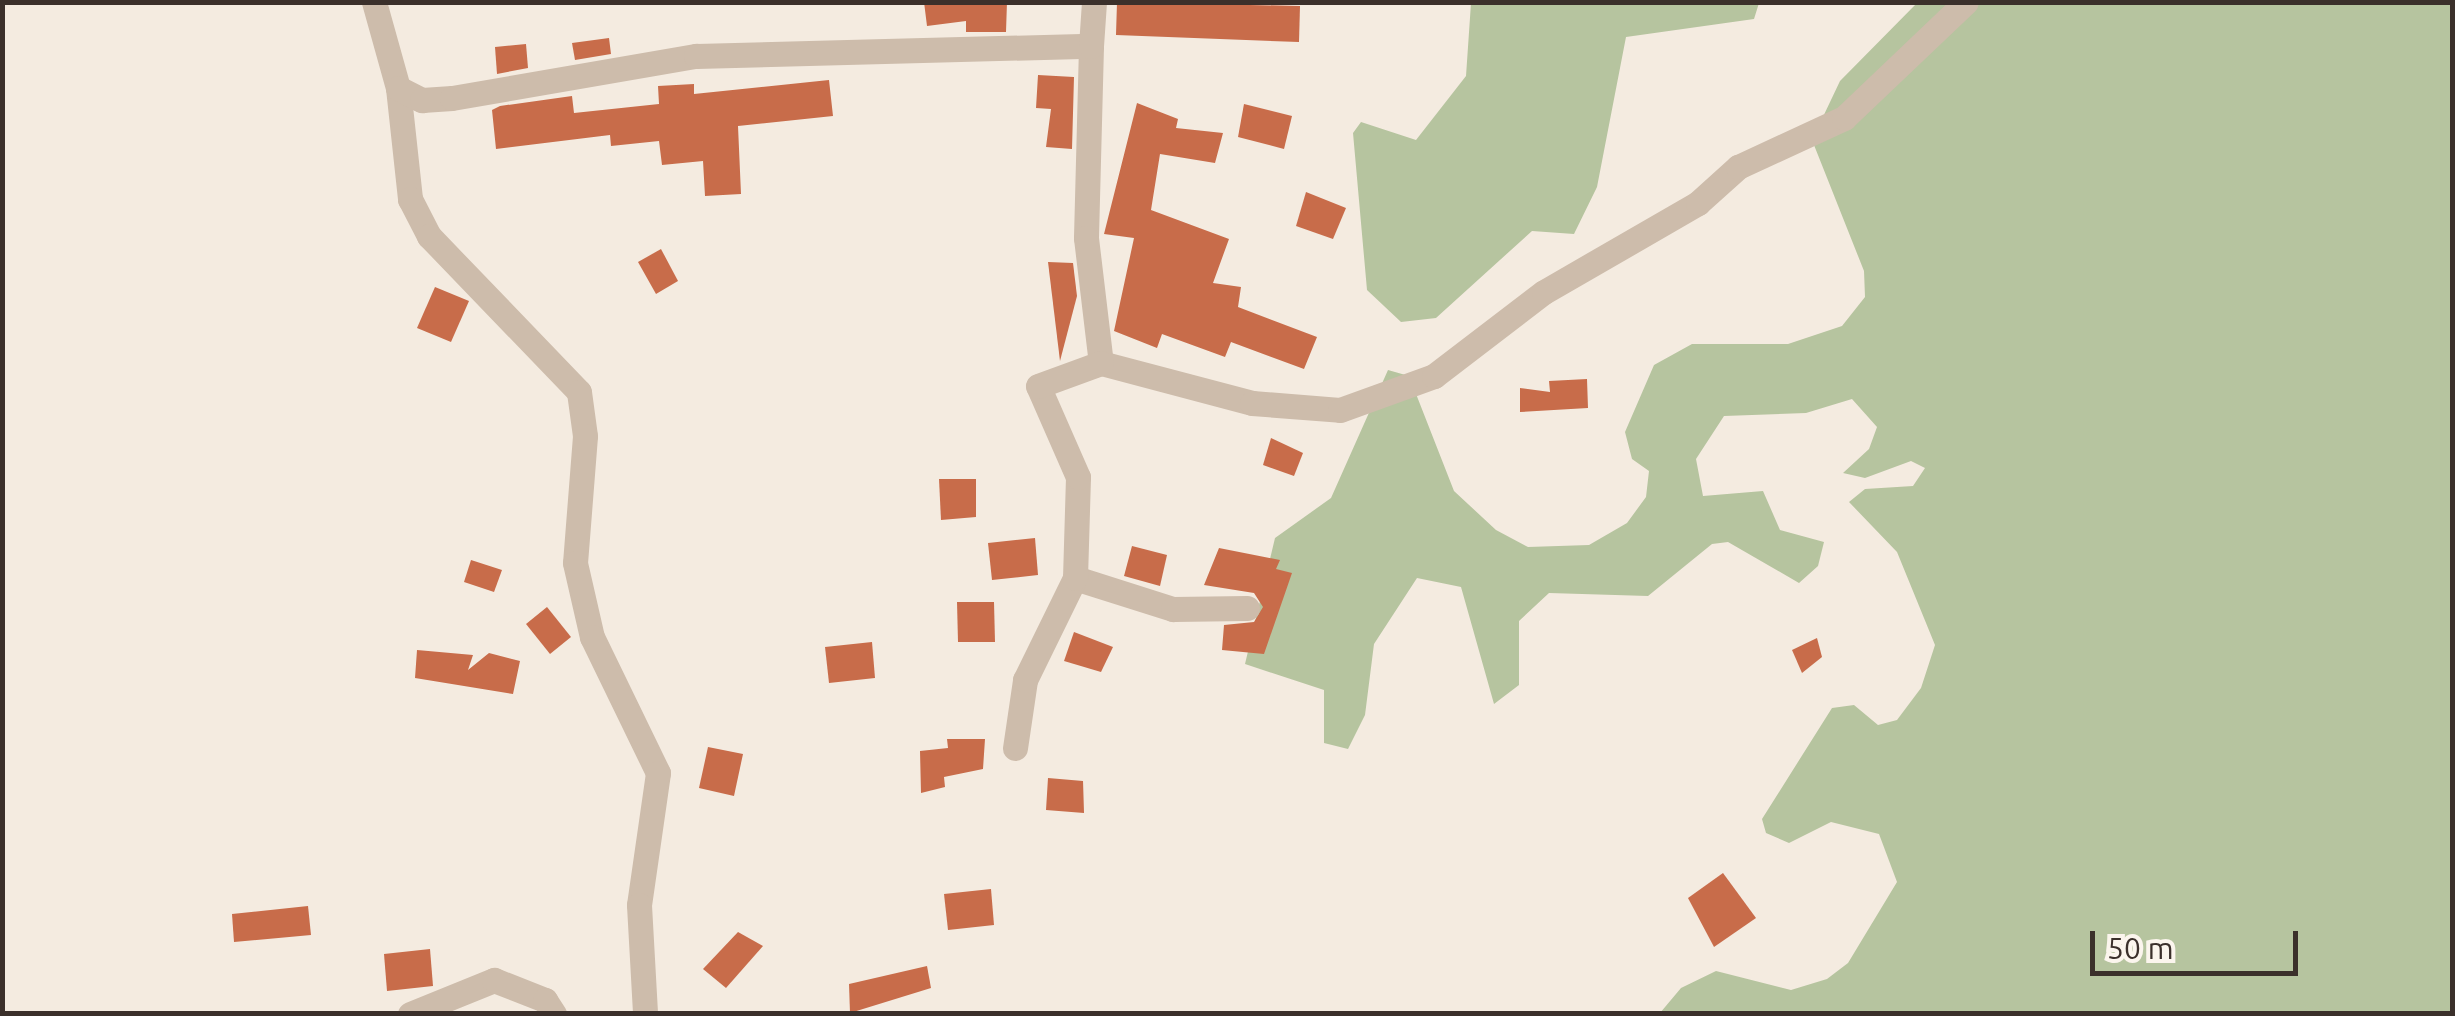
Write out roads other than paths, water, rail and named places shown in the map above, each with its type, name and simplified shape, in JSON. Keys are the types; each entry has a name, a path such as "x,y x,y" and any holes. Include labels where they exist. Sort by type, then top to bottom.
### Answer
{"street":[{"path":"374,2 398,88 410,199 429,236 579,392 585,436 575,563 592,637 658,773 639,904 645,1014"},
{"path":"1094,2 1086,238 1101,363"},
{"path":"1015,748 1025,680 1075,578 1078,476 1038,386 1101,363 1293,410 1340,410 1434,376 1544,292 1698,202 1738,166 1844,118 1966,2"},
{"path":"398,88 422,100 471,96 696,56 1091,46"},
{"path":"1075,578 1173,609 1246,608"},
{"path":"410,1014 494,980 545,1000 554,1014"}]}
